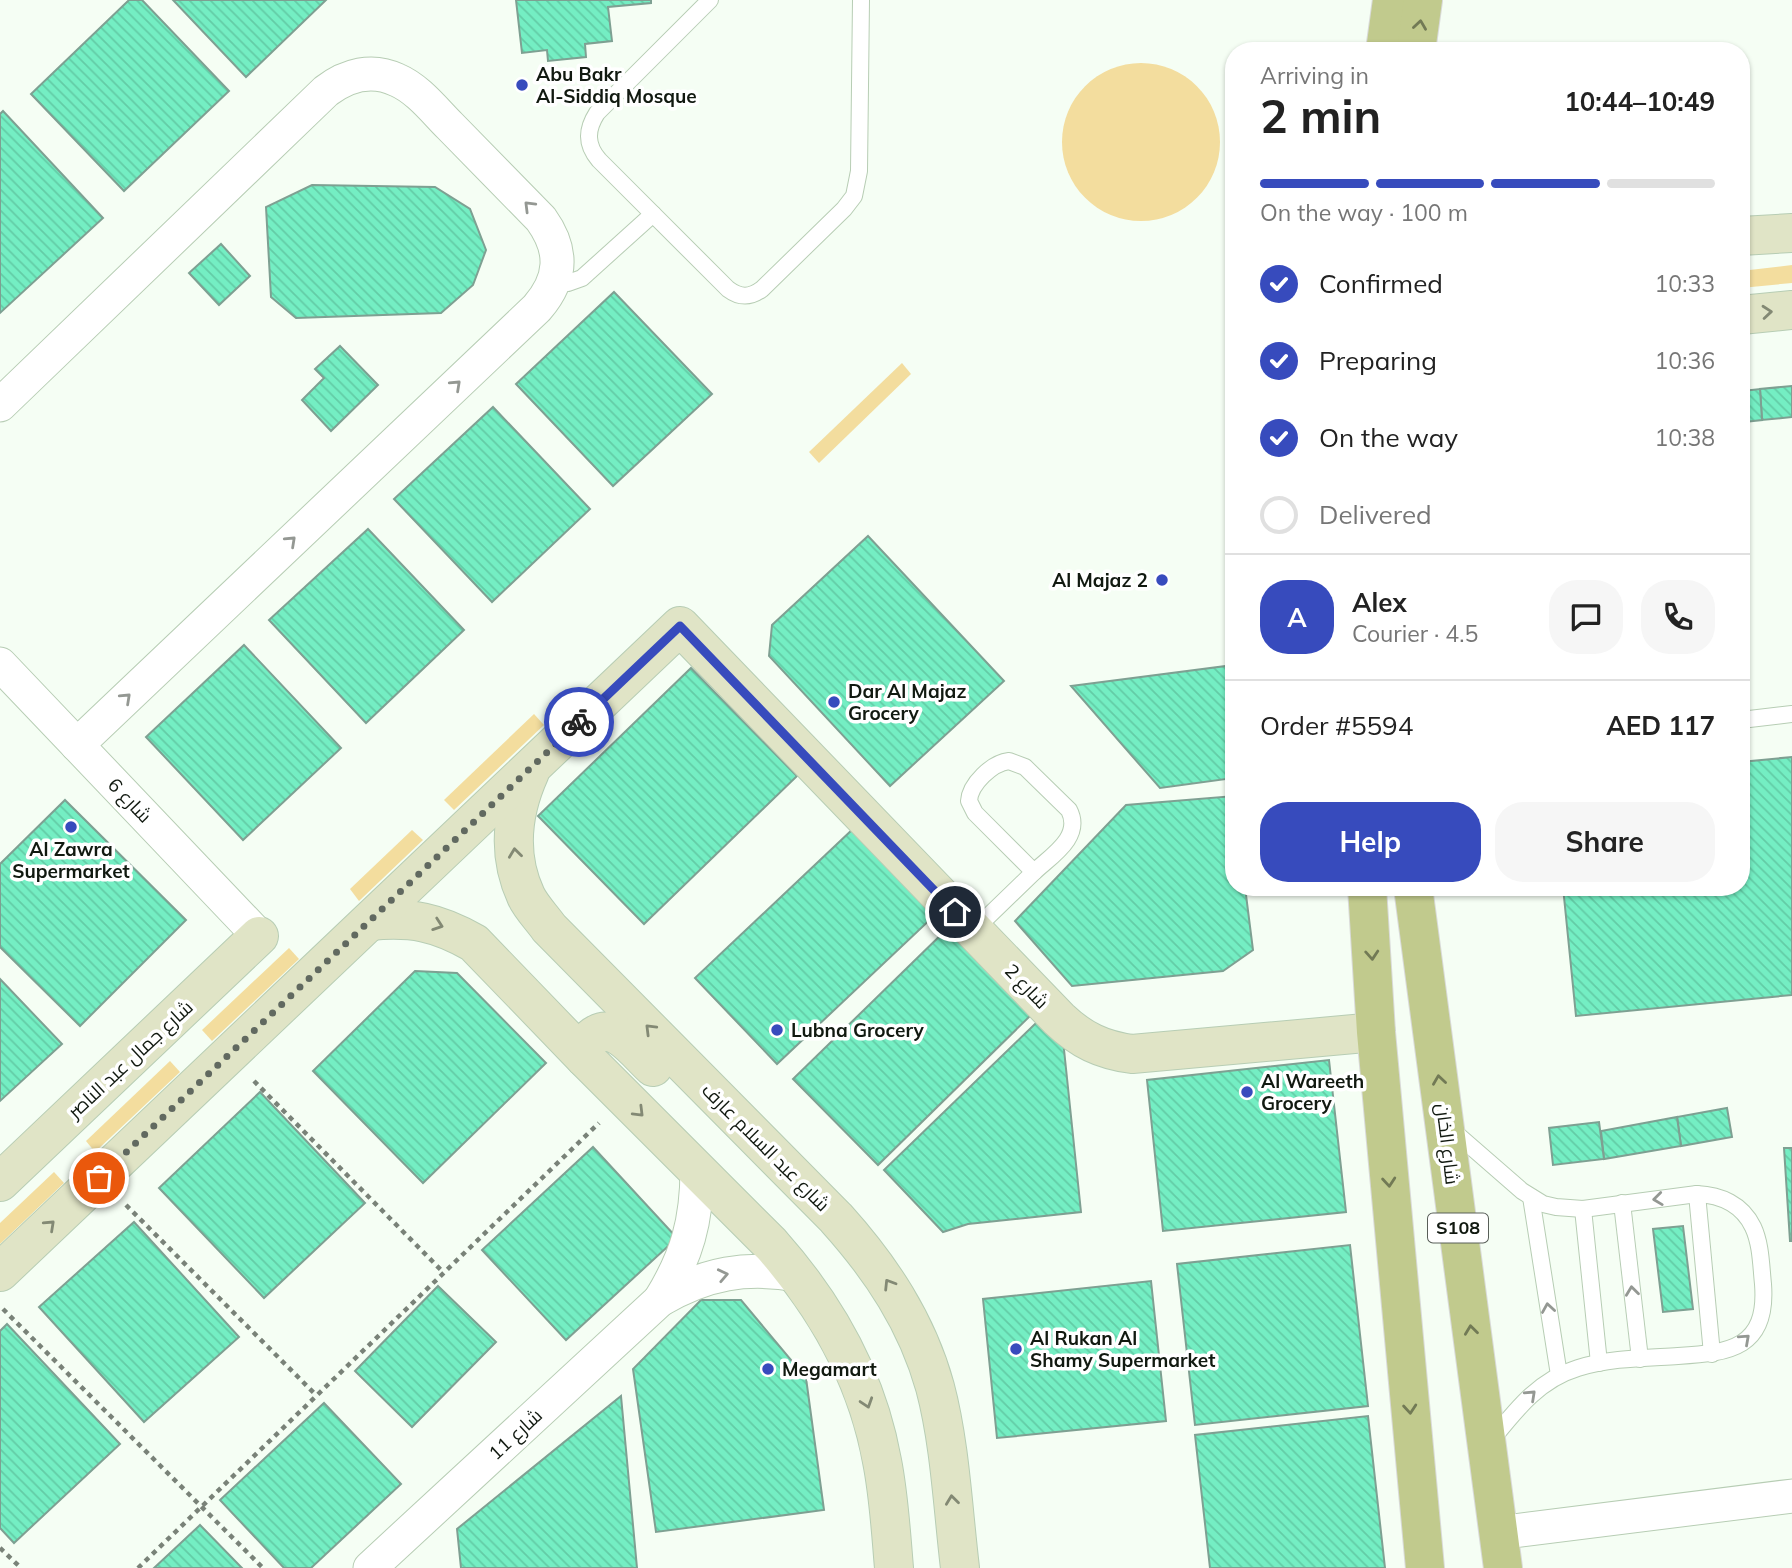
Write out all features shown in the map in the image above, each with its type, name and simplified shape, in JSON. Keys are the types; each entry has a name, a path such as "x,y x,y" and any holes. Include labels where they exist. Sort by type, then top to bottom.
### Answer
{"main road":[{"path":"1386,42 1392,0"},
{"path":"1417,42 1423,0"},
{"path":"1368,896 1376,1032 1425,1568"},
{"name":"شارع الخان","path":"1414,896 1500,1550"}],"street":[{"path":"0,405 326,90 353,76 369,73 384,75 412,88 551,232 558,265 555,281 537,308 77,745"},
{"path":"1750,235 1792,233"},
{"path":"1750,314 1792,310"},
{"name":"شارع 2","path":"532,768 680,626 1074,1034 1111,1051 1132,1055 1376,1032"},
{"name":"شارع 6","path":"0,664 259,936"},
{"path":"0,1272 532,768"},
{"name":"شارع عبد السلام عارف","path":"532,768 517,806 513,846 518,873 527,898 549,928 863,1247 886,1280 912,1326 935,1388 943,1427 960,1568"},
{"path":"370,921 398,918 426,921 452,930 474,943 798,1275 843,1344 864,1395 882,1461 894,1568"},
{"name":"شارع جمال عبد الناصر","path":"0,1182 259,936"},
{"path":"585,1058 589,1039 597,1033 616,1033 718,1130 740,1143 766,1147"},
{"name":"شارع 11","path":"389,1561 660,1300 675,1277 686,1251 697,1197 697,1169"},
{"name":"شارع 11","path":"660,1300 681,1288 726,1273 750,1270 798,1275"},
{"path":"1500,1550 1792,1496"}],"lane":[{"path":"710,0 597,113 588,132 592,153 728,289 741,296 749,296 762,289 854,196 859,179 861,0"},
{"path":"555,281 569,283 582,278 653,214"},
{"path":"1750,719 1792,714"},
{"path":"974,931 1034,873 1068,839 1072,832 1073,817 1069,810 1018,762 1001,762 972,789 969,801 975,813 1034,873"},
{"path":"1445,1125 1531,1197 1556,1208 1583,1209 1697,1194 1722,1198 1743,1212 1756,1233 1760,1256 1764,1302 1756,1328 1738,1346 1712,1354 1579,1367 1542,1385 1527,1398 1486,1446"},
{"path":"1697,1194 1712,1354"},
{"path":"1531,1197 1559,1375"},
{"path":"1622,1203 1640,1359"},
{"path":"1583,1209 1599,1363"}],"path":[{"path":"229,1056 443,1272"},
{"path":"138,1568 625,1098"},
{"path":"99,1178 316,1395"},
{"path":"0,1306 263,1568"},
{"path":"0,1548 21,1568"}],"shaded area":[{"path":"1141,63 1171,69 1197,86 1214,112 1220,142 1214,172 1197,198 1171,215 1141,221 1111,215 1085,198 1068,172 1062,142 1068,112 1085,86 1111,69"},
{"path":"1792,265 1792,283 1750,287 1750,270"},
{"path":"902,363 911,374 819,463 809,452"},
{"path":"534,714 544,725 454,810 444,800"},
{"path":"412,830 423,840 359,901 350,889"},
{"path":"289,948 299,959 212,1041 202,1030"},
{"path":"170,1061 180,1072 95,1152 86,1141"},
{"path":"54,1172 64,1183 0,1244 0,1223"}],"building":[{"path":"129,0 142,0 229,91 124,191 31,94"},
{"path":"173,0 326,0 246,77"},
{"path":"516,0 651,0 651,3 608,7 612,41 585,44 586,57 548,61 547,50 522,53"},
{"path":"3,111 103,218 0,313 0,114"},
{"path":"312,185 435,187 470,209 486,250 473,285 441,313 296,318 271,297 266,207"},
{"path":"221,244 250,276 219,305 189,273"},
{"path":"614,292 712,394 613,486 516,384"},
{"path":"340,346 378,385 331,431 302,400 324,378 315,369"},
{"path":"1792,386 1792,417 1762,420 1760,389"},
{"path":"1760,389 1762,420 1750,421 1750,390"},
{"path":"493,407 590,509 492,602 394,499"},
{"path":"368,529 464,630 366,723 269,620"},
{"path":"868,536 1004,681 890,786 769,656 772,625"},
{"path":"244,645 341,748 243,840 146,737"},
{"path":"1225,666 1225,779 1160,788 1071,686"},
{"path":"691,668 797,776 644,924 538,816"},
{"path":"1792,757 1792,995 1576,1016 1564,896 1750,896 1750,761"},
{"path":"1225,797 1225,896 1246,896 1253,950 1223,971 1072,986 1015,921 1126,805"},
{"path":"65,800 186,920 80,1026 0,947 0,864"},
{"path":"854,828 936,914 777,1064 695,978"},
{"path":"947,929 1031,1015 878,1165 793,1079"},
{"path":"415,971 457,973 546,1063 423,1183 313,1071"},
{"path":"0,979 62,1044 0,1101"},
{"path":"1037,1022 1063,1040 1081,1212 968,1224 943,1232 884,1170"},
{"path":"1329,1060 1346,1212 1163,1231 1147,1080"},
{"path":"260,1092 365,1203 264,1298 159,1188"},
{"path":"1727,1108 1732,1137 1681,1146 1677,1117"},
{"path":"1677,1117 1681,1146 1604,1159 1601,1131"},
{"path":"1599,1122 1604,1159 1553,1165 1549,1128"},
{"path":"593,1147 677,1238 566,1340 482,1250"},
{"path":"1784,1148 1792,1148 1792,1241 1790,1241"},
{"path":"134,1222 239,1337 144,1422 39,1307"},
{"path":"1683,1226 1693,1309 1663,1312 1653,1229"},
{"path":"1350,1245 1368,1406 1195,1425 1177,1264"},
{"path":"1151,1281 1166,1421 997,1438 983,1299"},
{"path":"438,1286 496,1342 412,1427 355,1371"},
{"path":"701,1300 741,1300 806,1378 824,1510 656,1532 633,1369"},
{"path":"7,1324 120,1444 14,1543 0,1528 0,1331"},
{"path":"621,1396 637,1568 461,1568 457,1529"},
{"path":"324,1403 401,1484 311,1568 284,1568 220,1500"},
{"path":"1368,1416 1385,1568 1210,1568 1195,1435"},
{"path":"200,1525 242,1568 154,1568"}],"way so far":[{"path":"99,1178 579,722"}],"place":[{"name":"Abu Bakr Al-Siddiq Mosque","path":"522,85"},
{"name":"Al Majaz 2","path":"1162,580"},
{"name":"Dar Al Majaz Grocery","path":"834,702"},
{"name":"Al Zawra Supermarket","path":"71,827"},
{"name":"Lubna Grocery","path":"777,1030"},
{"name":"Al Wareeth Grocery","path":"1247,1092"},
{"name":"Al Rukan Al Shamy Supermarket","path":"1016,1349"},
{"name":"Megamart","path":"768,1369"}],"route":[{"path":"579,722 680,626 955,912"}]}
